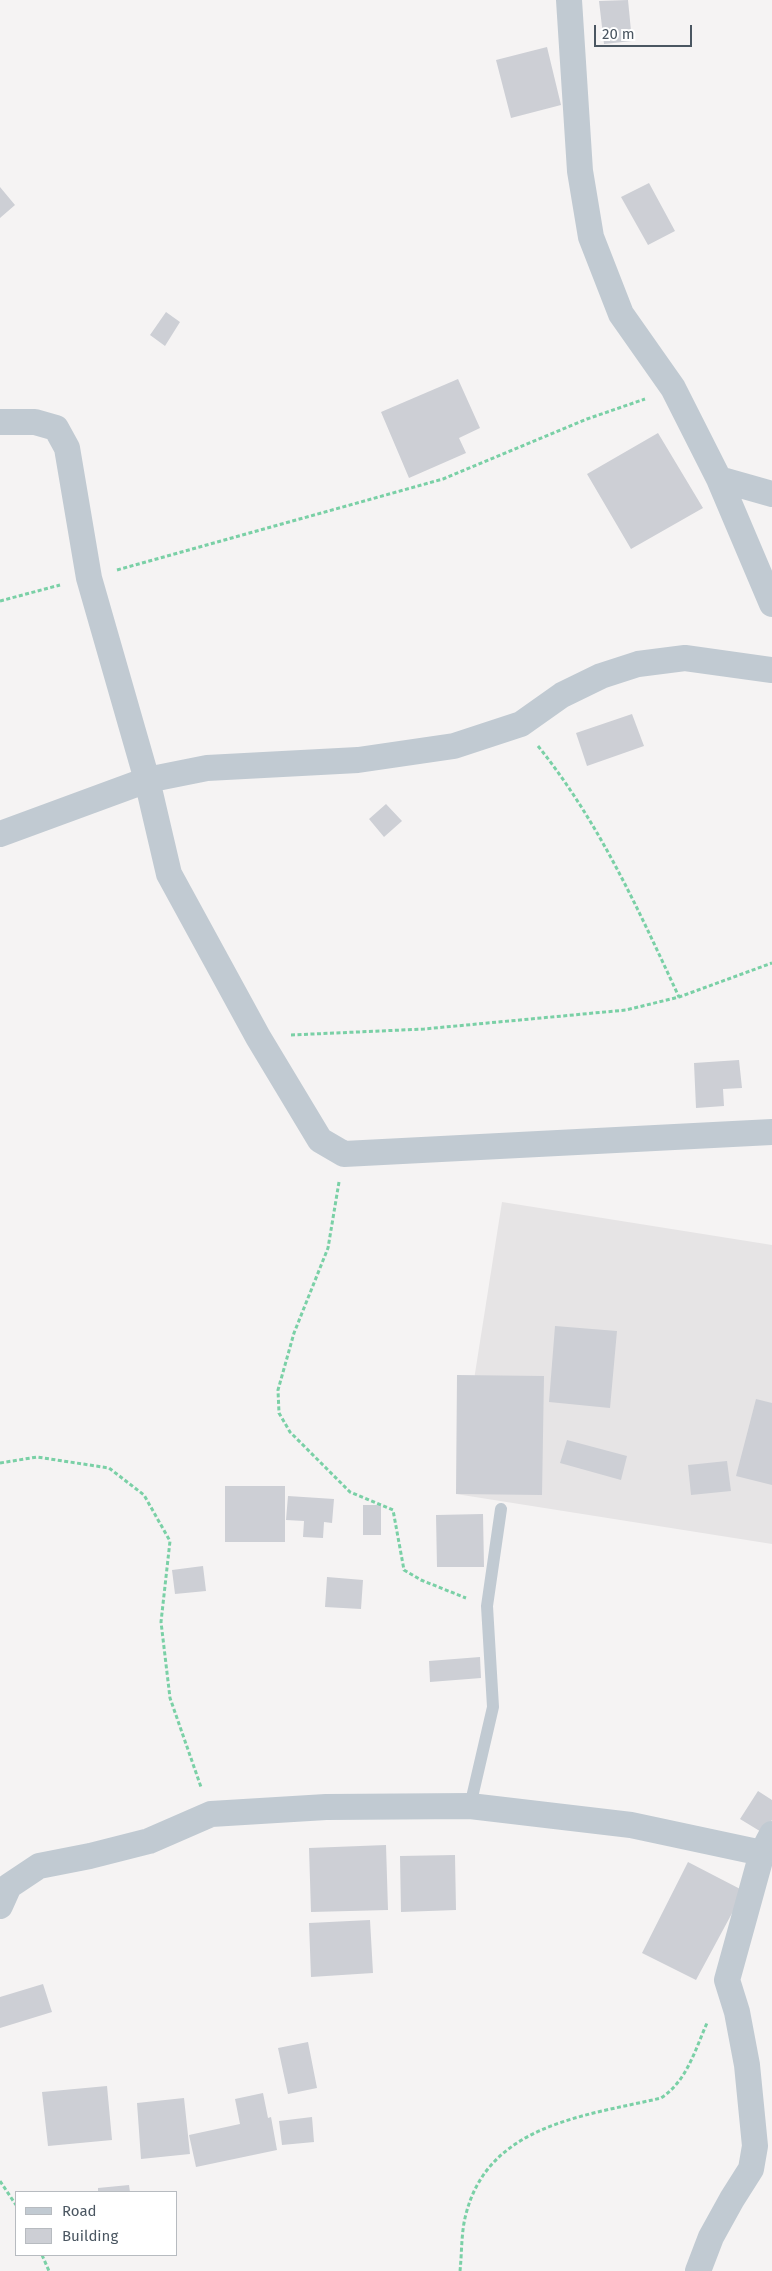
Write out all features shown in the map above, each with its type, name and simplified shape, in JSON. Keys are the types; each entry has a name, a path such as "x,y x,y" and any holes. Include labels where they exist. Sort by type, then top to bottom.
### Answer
{"street":[{"path":"569,0 580,171 591,237 621,314 673,388 719,479 772,604"},
{"path":"0,422 35,422 56,428 67,448 89,578 147,780 168,874 258,1037 320,1140 344,1154 772,1132"},
{"path":"719,479 772,494"},
{"path":"0,834 147,780 207,768 378,757 454,746 521,724 562,695 601,676 638,664 685,658 772,670"},
{"path":"0,1906 9,1886 39,1866 90,1856 149,1841 211,1814 326,1807 470,1806 631,1824 767,1844 728,1980 747,2065 754,2146 751,2169 711,2237 698,2271"}],"lane":[{"path":"470,1806 493,1707 487,1606 501,1509"}],"path":[{"path":"0,601 443,479 587,419 673,388"},
{"path":"521,724 565,780 602,839 638,908 679,997"},
{"path":"258,1037 434,1028 626,1010 679,997 772,963"},
{"path":"344,1154 328,1248 294,1333 278,1390 279,1412 290,1432 350,1492 393,1510 404,1570 421,1580 487,1606"},
{"path":"0,1463 37,1458 109,1468 144,1495 170,1541 161,1622 170,1698 211,1814"},
{"path":"460,2271 466,2214 484,2172 509,2147 530,2135 565,2121 661,2098 671,2091 684,2075 728,1980"},
{"path":"0,2181 15,2204"},
{"path":"42,2256 48,2271"}],"shaded area":[{"path":"502,1202 772,1245 772,1544 456,1494"}],"building":[{"path":"628,0 632,41 604,44 599,1"},
{"path":"547,47 561,105 511,118 496,60"},
{"path":"649,183 675,231 648,245 621,197"},
{"path":"0,187 15,205 0,218"},
{"path":"166,312 180,322 165,346 150,335"},
{"path":"458,379 480,428 459,438 466,453 409,478 381,412"},
{"path":"658,433 703,508 631,549 587,474"},
{"path":"632,714 644,746 587,766 576,733"},
{"path":"386,804 402,821 384,837 369,819"},
{"path":"739,1060 742,1088 723,1089 724,1106 696,1108 694,1063"},
{"path":"555,1326 617,1331 610,1408 549,1402"},
{"path":"457,1375 544,1376 542,1495 456,1494"},
{"path":"756,1399 772,1403 772,1485 736,1476"},
{"path":"567,1440 627,1456 621,1480 560,1463"},
{"path":"727,1461 731,1491 691,1495 688,1465"},
{"path":"225,1486 285,1486 285,1542 225,1542"},
{"path":"288,1496 334,1499 332,1523 324,1522 323,1538 303,1537 304,1521 286,1520"},
{"path":"363,1505 381,1505 381,1535 363,1535"},
{"path":"483,1514 484,1567 437,1567 436,1515"},
{"path":"203,1566 206,1591 175,1594 172,1570"},
{"path":"327,1577 363,1580 361,1609 325,1607"},
{"path":"480,1657 481,1678 430,1682 429,1661"},
{"path":"758,1791 772,1800 772,1820 763,1833 740,1819"},
{"path":"386,1845 388,1910 311,1912 309,1848"},
{"path":"455,1855 456,1910 401,1912 400,1856"},
{"path":"688,1862 744,1891 696,1980 642,1953"},
{"path":"370,1920 373,1973 311,1977 309,1923"},
{"path":"43,1984 52,2012 0,2028 0,1997"},
{"path":"308,2042 317,2088 288,2094 278,2048"},
{"path":"107,2086 112,2140 48,2146 42,2092"},
{"path":"263,2093 268,2118 271,2117 277,2150 196,2167 189,2135 240,2124 235,2099"},
{"path":"184,2098 190,2154 141,2159 137,2103"},
{"path":"312,2117 314,2142 282,2145 279,2121"},
{"path":"129,2185 130,2191 98,2191 98,2188"}]}
